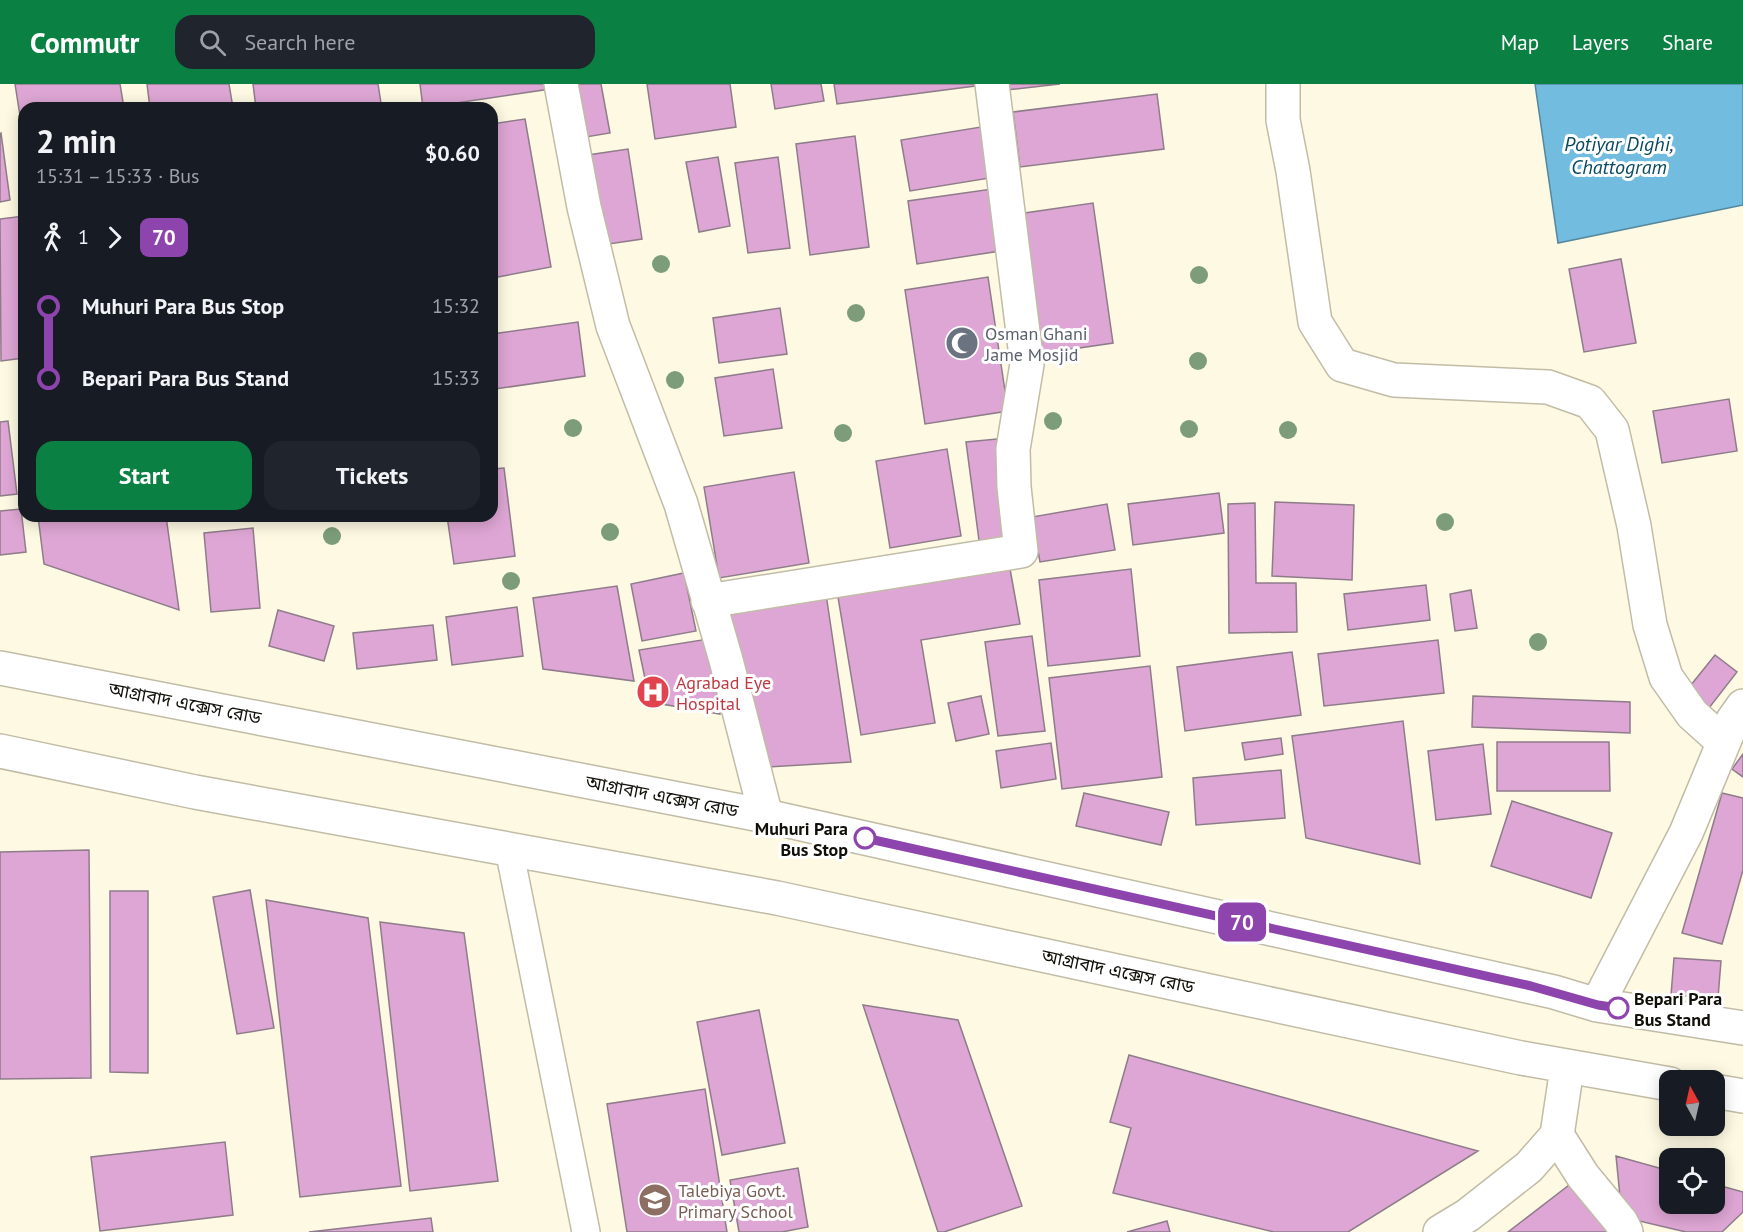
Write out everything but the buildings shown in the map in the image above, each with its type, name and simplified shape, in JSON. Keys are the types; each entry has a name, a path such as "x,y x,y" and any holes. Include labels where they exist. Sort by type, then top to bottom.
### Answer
{"main road":[{"path":"561,84 584,207 613,326 681,504 766,816"},
{"path":"708,601 1017,553 1021,550 1014,487 1013,448 1027,364 992,84"},
{"path":"1283,84 1283,120 1296,189 1315,322 1342,365 1394,380 1548,387 1590,402 1612,430 1634,525 1650,625 1666,677 1692,714 1723,742"},
{"name":"আগ্রাবাদ এক্সেস রোড","path":"0,668 766,816 1531,986 1598,1005 1743,1028"},
{"path":"1598,1005 1686,833 1723,742 1733,720 1743,706"},
{"name":"আগ্রাবাদ এক্সেস রোড","path":"0,751 195,792 788,900 1567,1068 1659,1082"},
{"path":"1440,1232 1468,1215 1529,1167 1557,1135 1567,1068"},
{"path":"1725,1093 1743,1096"},
{"path":"1557,1135 1583,1176 1621,1222 1626,1232"}],"lane":[{"path":"509,849 586,1232"}],"water":[{"name":"Potiyar Dighi, Chattogram","path":"1535,84 1743,84 1743,205 1558,243"}],"bus line":[{"name":"70","path":"865,838 1531,986 1598,1005 1618,1008"}],"place":[{"name":"Osman Ghani Jame Mosjid","path":"962,343"},
{"name":"Agrabad Eye Hospital","path":"653,692"},
{"name":"Muhuri Para Bus Stop","path":"865,838"},
{"name":"Bepari Para Bus Stand","path":"1618,1008"},
{"name":"Talebiya Govt. Primary School","path":"655,1200"}]}
